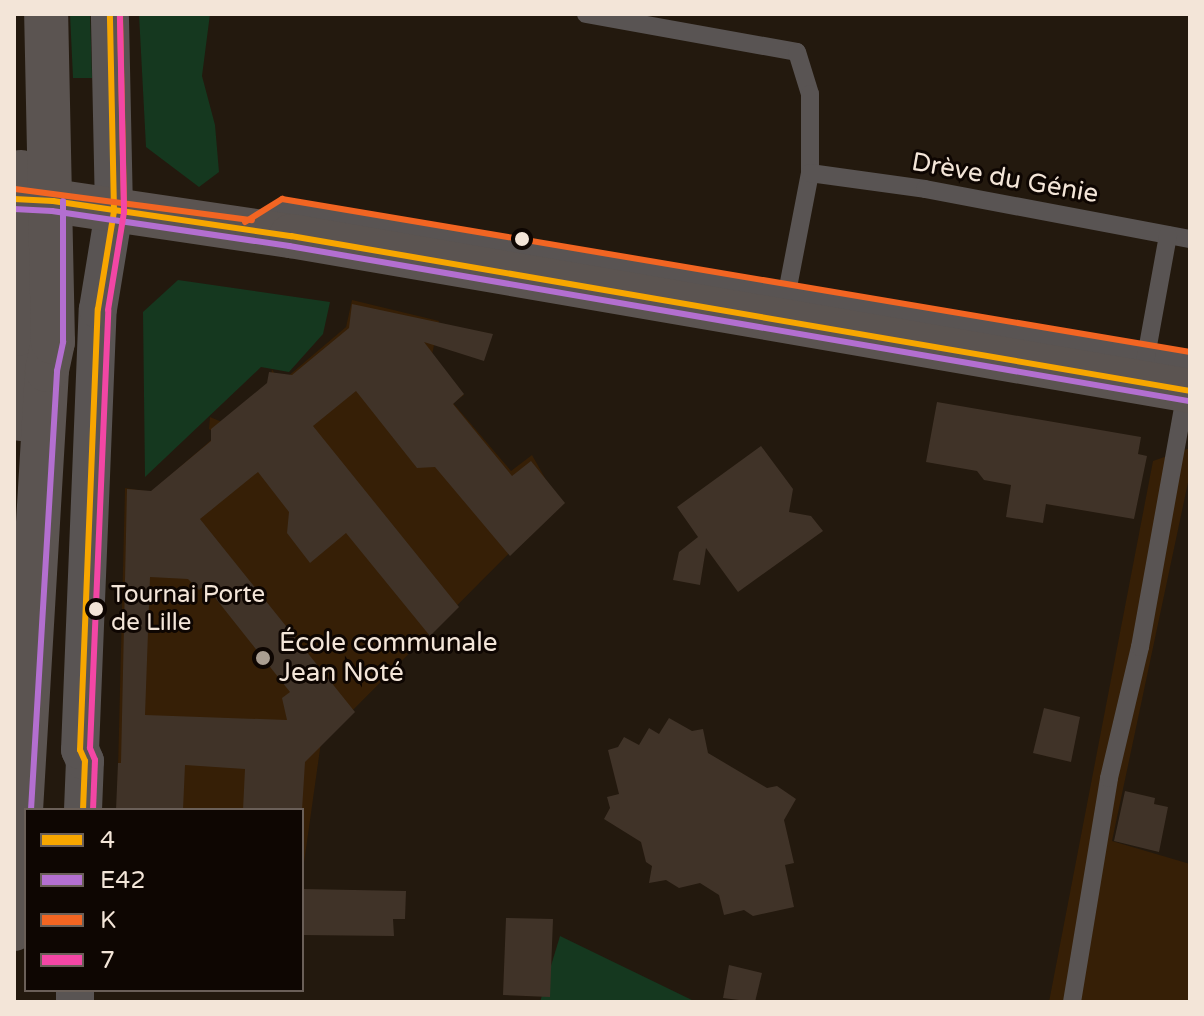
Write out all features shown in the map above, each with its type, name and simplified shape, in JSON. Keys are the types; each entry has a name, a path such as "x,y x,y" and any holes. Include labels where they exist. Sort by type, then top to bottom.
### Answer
{"main road":[{"path":"14,929 47,370 53,342 30,200 18,14"},
{"path":"30,200 46,14"},
{"path":"30,200 784,308 1144,367 1189,381"}],"street":[{"path":"83,808 85,761 80,750 80,736 98,309 114,211 110,14"}],"lane":[{"path":"586,14 797,52 810,94 810,173 784,308"},
{"name":"Drève du Génie","path":"810,173 925,189 1190,239"},
{"path":"1144,367 1168,235"},
{"path":"1072,1002 1109,778 1140,647 1189,381"}],"shaded area":[{"name":"École communale Jean Noté","path":"352,300 439,321 426,384 450,382 464,395 453,403 511,471 532,455 559,503 321,742 304,863 304,808 117,808 125,488 151,492 217,435 209,429 210,417 222,422 270,382 272,369 280,383 346,327"},
{"path":"1190,448 1190,473 1112,841 1190,864 1190,1002 1049,1002 1153,461"}],"green space":[{"path":"70,14 90,14 92,78 73,78"},
{"path":"139,14 210,14 202,76 215,125 219,172 199,187 146,147"},
{"path":"178,280 330,302 323,334 289,372 261,367 145,477 143,312"},
{"path":"560,936 696,1002 540,1002"}],"building":[{"path":"352,304 493,334 484,361 424,342 464,394 453,404 512,476 531,461 565,503 510,556 435,467 417,468 356,391 313,426 459,607 430,636 346,533 310,563 287,533 289,512 258,472 200,519 355,712 305,762 302,808 243,808 245,769 185,765 183,808 116,808 118,763 121,763 127,489 151,491 211,441 211,429 267,383 269,372 292,375 349,328","holes":["150,577 188,579 199,590 205,585 290,692 282,698 287,720 145,715"]},
{"path":"937,402 1141,437 1138,454 1147,456 1134,519 1046,504 1043,523 1006,517 1011,485 984,480 977,471 926,462"},
{"path":"761,446 793,489 789,512 811,516 823,531 738,592 706,548 700,585 673,580 679,552 698,537 677,507"},
{"path":"1044,708 1080,717 1071,762 1033,753"},
{"path":"669,718 692,731 703,729 708,753 767,788 777,786 796,799 784,820 794,863 785,865 794,907 753,916 744,910 724,915 719,895 700,883 679,888 666,880 649,883 652,866 646,862 641,842 604,819 610,808 607,797 619,794 608,750 618,747 624,737 639,745 649,728 659,734"},
{"path":"1125,791 1155,798 1154,804 1168,807 1159,852 1114,841"},
{"path":"304,889 406,891 405,919 393,919 394,936 304,935"},
{"path":"506,918 553,919 550,997 503,995"},
{"path":"729,965 762,973 755,1002 723,998"}],"transit line":[{"name":"4","path":"83,808 85,761 80,750 98,309 114,211 110,14"},
{"name":"K","path":"120,14 124,211"},
{"name":"7","path":"93,808 95,760 90,748 108,310 124,212 120,14"},
{"name":"K","path":"15,189 252,220"},
{"name":"4","path":"14,199 53,201 291,236 1190,391"},
{"name":"K","path":"245,222 282,199 1190,352"},
{"name":"E42","path":"31,808 57,371 63,342 63,201"},
{"name":"E42","path":"14,209 52,211 289,246 1188,401"}],"place":[{"name":"Tournai Porte de Lille","path":"96,609"},
{"name":"École communale Jean Noté","path":"263,658"}]}
